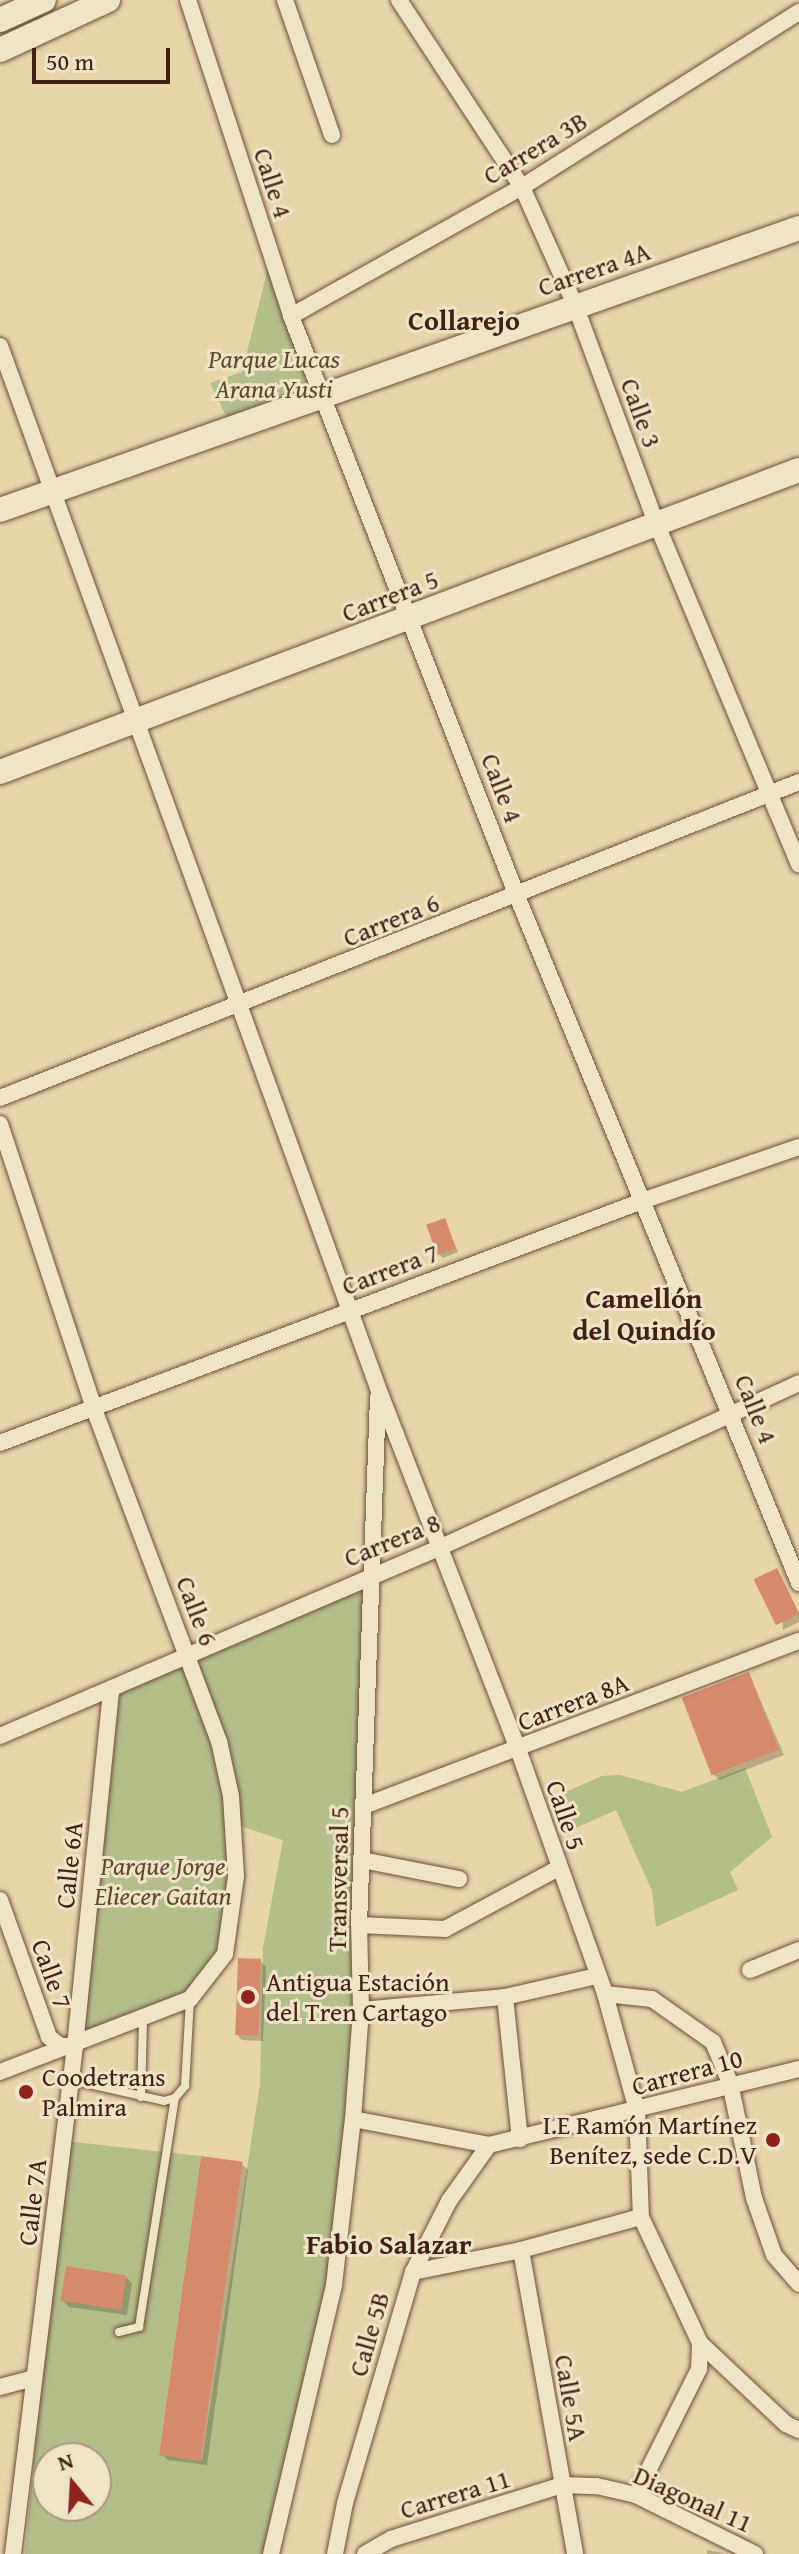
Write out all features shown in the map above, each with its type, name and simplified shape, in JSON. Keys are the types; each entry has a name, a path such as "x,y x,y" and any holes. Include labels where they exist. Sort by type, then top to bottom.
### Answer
{"main road":[{"path":"0,20 44,0"},
{"path":"0,50 108,0"},
{"name":"Carrera 4A","path":"0,510 799,228"},
{"name":"Carrera 5","path":"0,772 140,723 799,470"}],"street":[{"name":"Calle 4","path":"188,0 291,316 411,617 517,896 733,1413 799,1583"},
{"path":"285,0 332,135"},
{"name":"Calle 3","path":"399,0 522,187 575,305 657,525 773,792 799,864"},
{"name":"Carrera 3B","path":"291,316 522,187 799,12"},
{"name":"Calle 5","path":"0,346 353,1309 378,1388 518,1749 605,1994 637,2110 641,2217 700,2343 799,2430"},
{"name":"Carrera 6","path":"0,1098 242,1005 799,782"},
{"name":"Calle 6","path":"0,1124 94,1409 189,1656 229,1788 236,1876 225,1954 190,1999"},
{"name":"Carrera 7","path":"0,1443 642,1201 799,1147"},
{"name":"Carrera 8","path":"0,1736 189,1656 370,1574 439,1548 799,1383"},
{"name":"Transversal 5","path":"271,2554 334,2285 353,2119 361,2010 359,1925 378,1388"},
{"name":"Carrera 8A","path":"364,1806 799,1641"},
{"name":"Calle 6A","path":"75,2046 111,1689"},
{"path":"362,1860 459,1879"},
{"path":"359,1925 445,1929 559,1868"},
{"name":"Calle 7","path":"0,1900 49,2037 60,2046 75,2046"},
{"path":"750,1970 799,1950"},
{"path":"361,2010 505,1997 597,1976"},
{"path":"605,1994 652,1999 713,2042 730,2083 754,2198 774,2255 799,2284"},
{"path":"505,1997 520,2139"},
{"path":"0,2072 75,2046 190,1999"},
{"name":"Calle 7A","path":"13,2554 75,2046"},
{"name":"Carrera 10","path":"353,2119 489,2145 637,2110 730,2083 799,2069"},
{"name":"Calle 5B","path":"335,2554 345,2503 413,2272 449,2201 489,2145"},
{"path":"413,2272 521,2250 641,2217"},
{"name":"Calle 5A","path":"521,2250 575,2554"},
{"path":"636,2495 699,2369 700,2343"},
{"path":"0,2387 34,2378"},
{"name":"Diagonal 11","path":"562,2485 597,2486 636,2495 755,2554"},
{"name":"Carrera 11","path":"365,2554 391,2539 562,2485"}],"lane":[{"path":"119,2332 139,2327 175,2098 185,2086 190,1999"},
{"path":"141,2097 143,2018"},
{"path":"71,2080 141,2097 175,2098"}],"green space":[{"name":"Parque Lucas Arana Yusti","path":"268,268 316,393 228,420 210,383 242,372"},
{"name":"Parque Jorge Eliecer Gaitan","path":"369,1580 361,2009 334,2285 271,2554 25,2554 32,2480 32,2522 112,2522 112,2442 36,2442 64,2141 201,2156 159,2454 202,2460 260,2084 263,1948 283,1840 234,1824 225,1954 190,1999 75,2046 111,1689"},
{"path":"745,1768 772,1837 730,1872 738,1890 656,1927 652,1891 616,1810 567,1832 552,1798 602,1776 620,1775 682,1792"}],"building":[{"path":"445,1218 456,1248 437,1255 426,1225"},
{"path":"777,1568 799,1614 776,1625 754,1579"},
{"path":"749,1672 779,1749 712,1775 682,1698"},
{"name":"Antigua Estación del Tren Cartago","path":"238,1958 261,1959 258,2036 235,2035"},
{"path":"201,2156 243,2162 201,2461 159,2455"},
{"path":"66,2266 126,2276 121,2310 61,2301"}],"place":[{"name":"Antigua Estación del Tren Cartago","path":"248,1997"},
{"name":"Coodetrans Palmira","path":"26,2092"},
{"name":"I.E Ramón Martínez Benítez, sede C.D.V","path":"773,2140"}],"district":[{"name":"Collarejo","path":"464,320"},
{"name":"Camellón del Quindío","path":"644,1314"},
{"name":"Fabio Salazar","path":"389,2244"}]}
